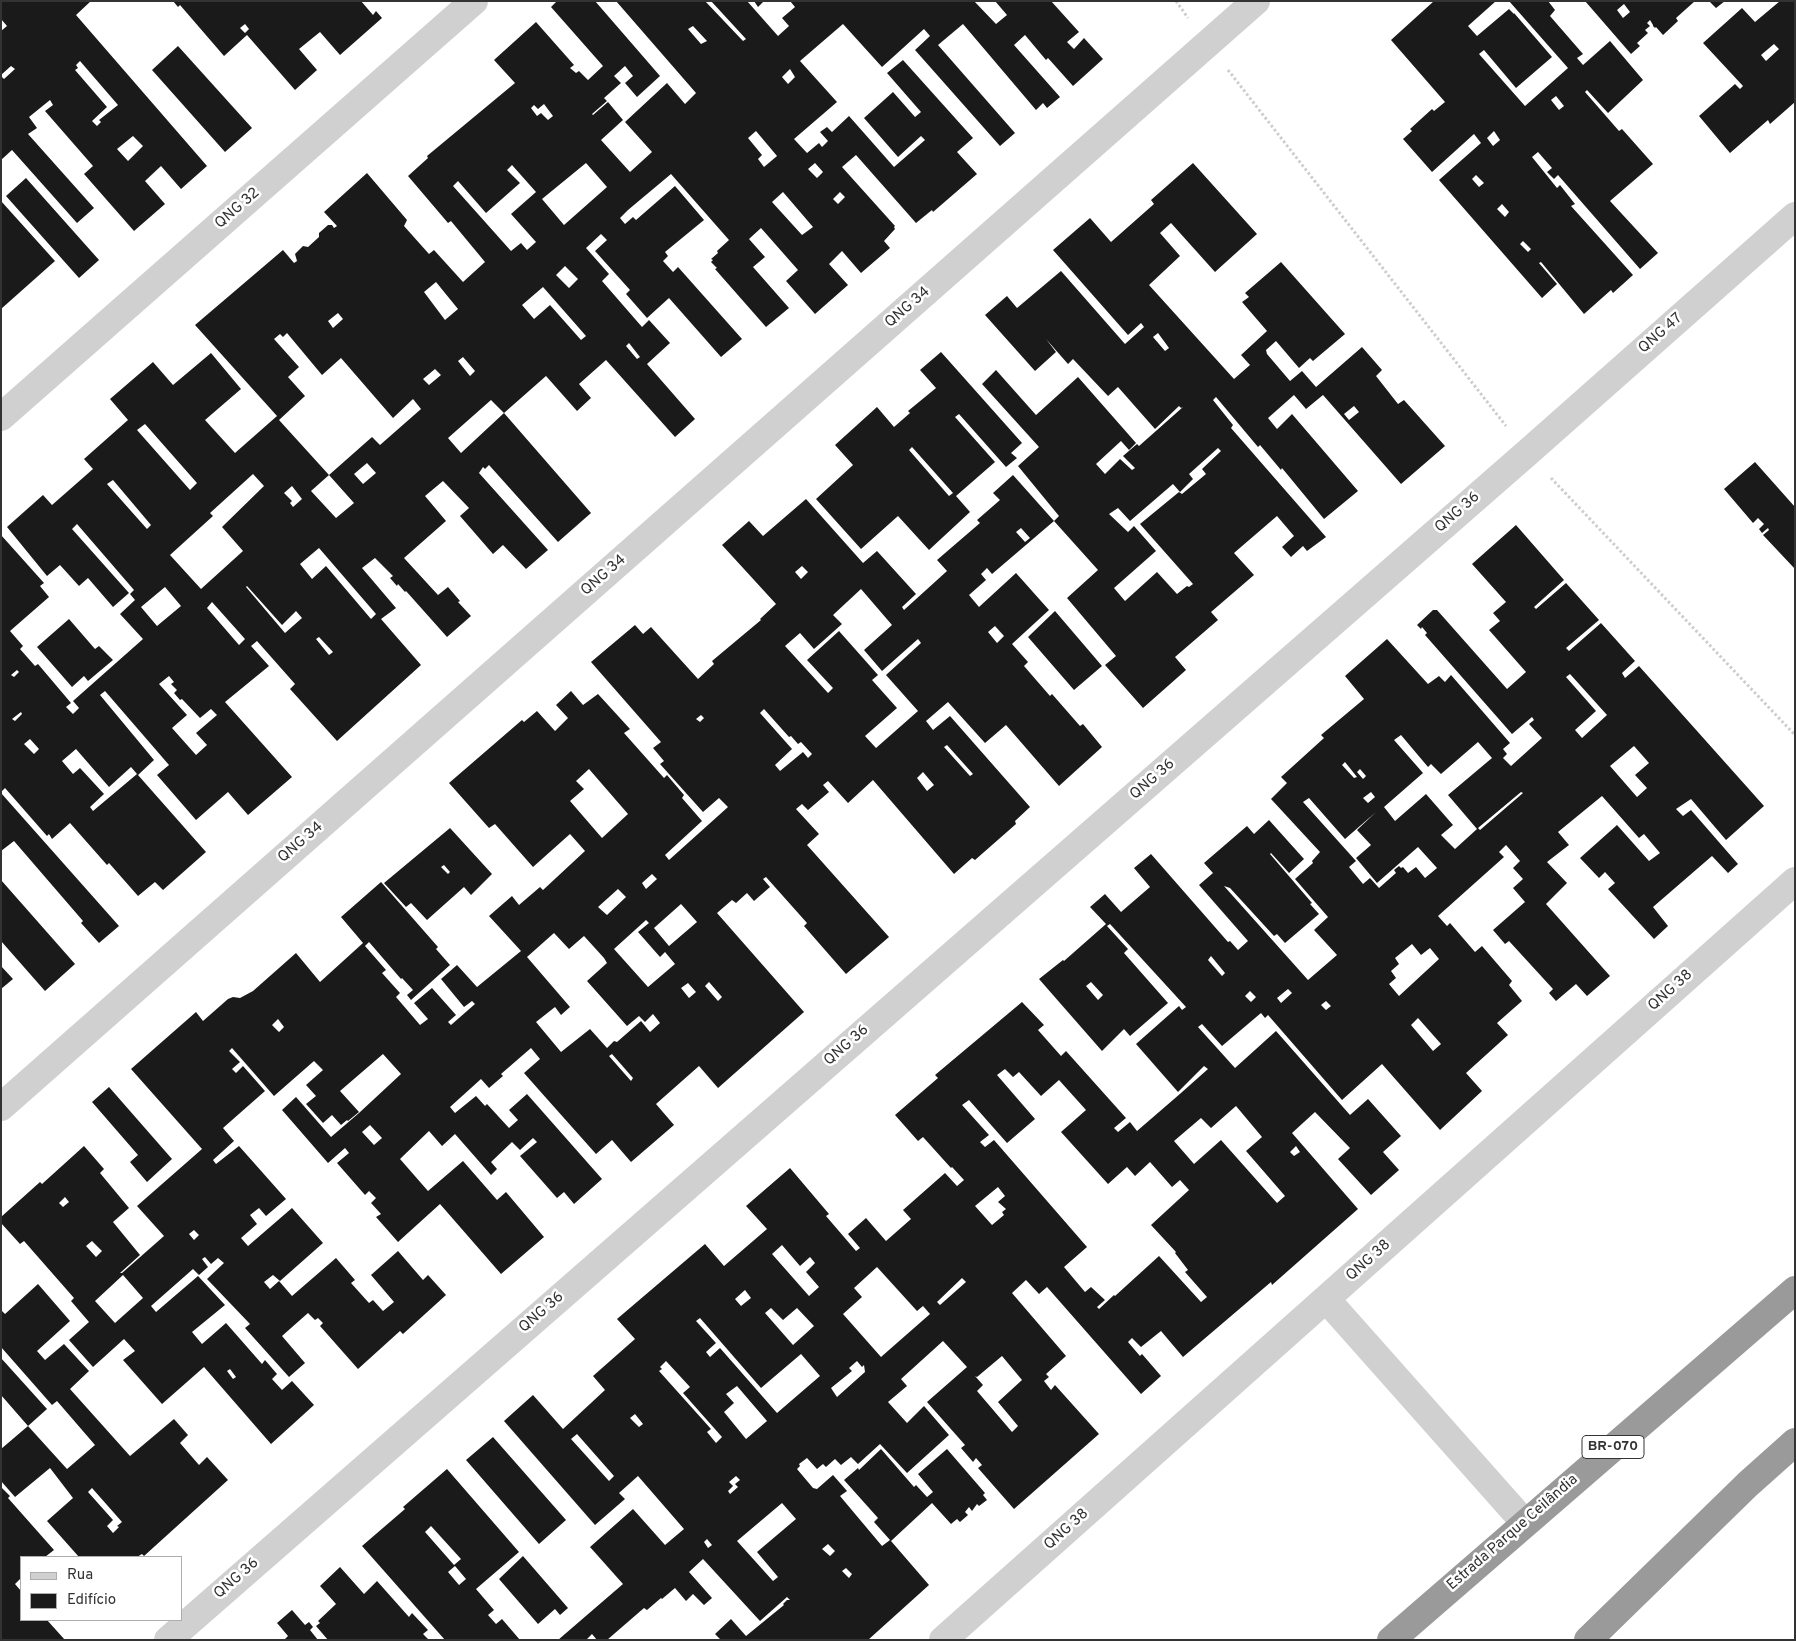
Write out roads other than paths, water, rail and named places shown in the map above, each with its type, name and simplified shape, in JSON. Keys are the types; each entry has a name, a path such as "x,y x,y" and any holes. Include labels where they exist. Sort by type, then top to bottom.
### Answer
{"highway":[{"name":"Estrada Parque Ceilândia","path":"1392,1640 1795,1290"},
{"path":"1588,1640 1748,1484 1795,1442"},
{"path":"1383,1640 1432,1604"}],"street":[{"name":"QNG 32","path":"1,418 474,1"},
{"name":"QNG 34","path":"1,1107 1256,1"},
{"name":"QNG 47","path":"1527,453 1795,216"},
{"name":"QNG 36","path":"168,1640 1527,453"},
{"name":"QNG 38","path":"943,1640 1795,881"},
{"path":"1326,1299 1525,1523"}]}
